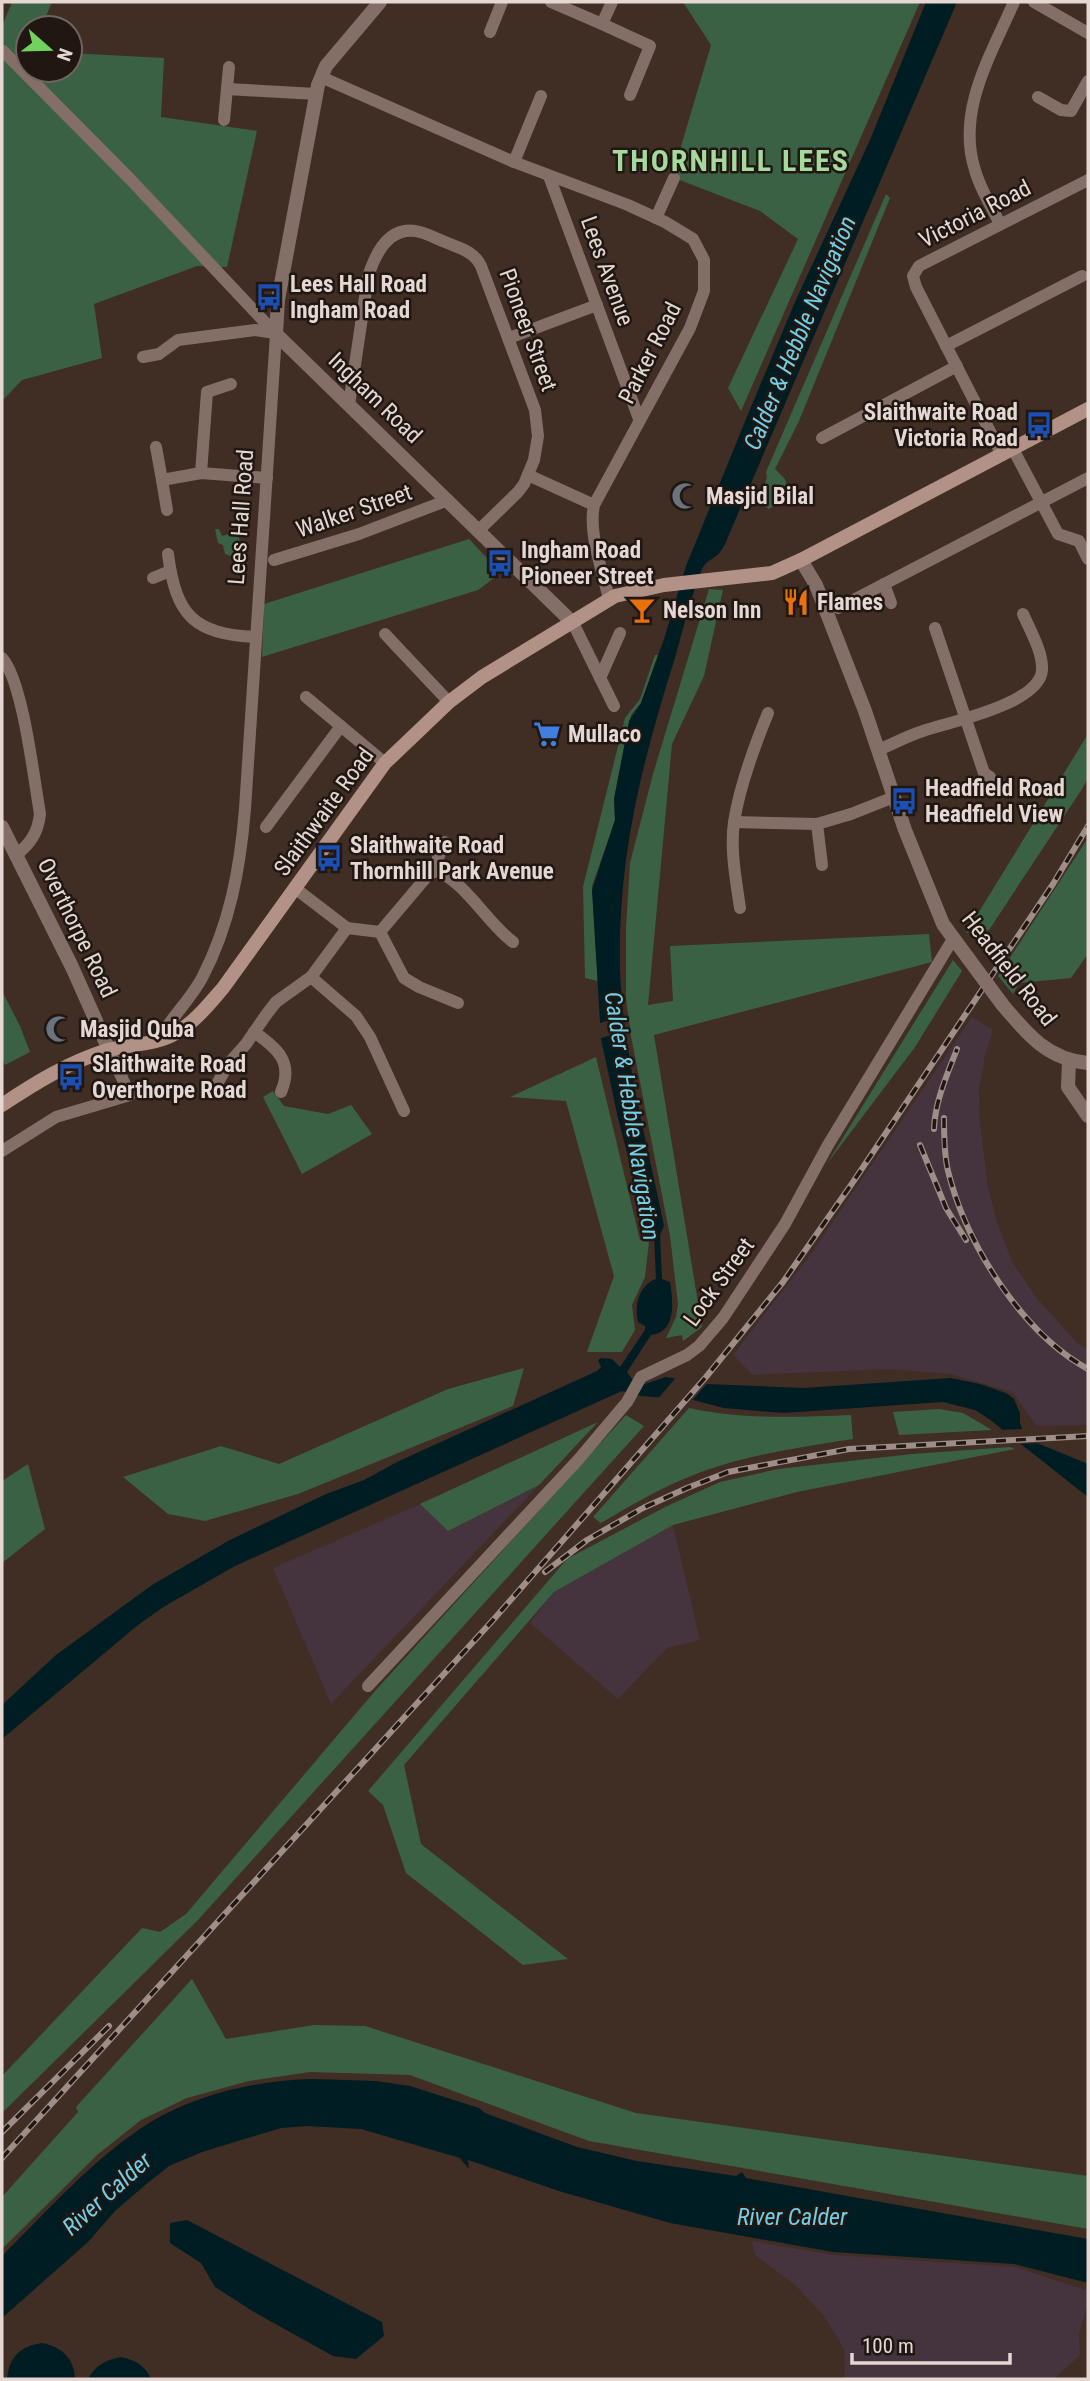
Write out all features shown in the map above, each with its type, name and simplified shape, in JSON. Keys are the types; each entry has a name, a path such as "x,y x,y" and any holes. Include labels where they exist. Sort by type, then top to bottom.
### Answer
{"main road":[{"name":"Slaithwaite Road","path":"2,1105 66,1066 109,1050 175,1034 194,1020 223,988 296,890 385,763 449,702 482,677 615,596 664,585 772,573 1088,409"}],"street":[{"name":"Lees Hall Road","path":"158,1040 201,980 222,932 240,867 278,300 321,77 326,66 380,2"},
{"path":"490,32 502,2"},
{"path":"551,2 650,46 630,94"},
{"path":"602,24 611,2"},
{"path":"1000,224 975,171 969,141 970,114 976,89 1014,2"},
{"path":"1034,2 1088,33"},
{"name":"Ingham Road","path":"3,51 131,180 276,334 573,623"},
{"path":"224,120 229,67"},
{"name":"Parker Road","path":"321,77 514,162 628,205 692,239 704,260 704,291 690,328 594,505"},
{"path":"1038,97 1061,110 1071,111 1088,81"},
{"path":"227,89 316,94"},
{"path":"514,162 541,96"},
{"name":"Lees Avenue","path":"549,176 639,419"},
{"path":"656,218 674,178"},
{"name":"Victoria Road","path":"1088,180 919,266 913,276 916,287 957,366 1058,534 1079,541 1088,559"},
{"name":"Pioneer Street","path":"349,405 368,277 377,251 395,236 419,232 475,256 509,338 535,410 537,425 537,448 528,475 518,492 478,531"},
{"path":"946,346 1082,275"},
{"path":"509,338 597,305"},
{"path":"143,357 159,355 178,340 255,330 276,334"},
{"path":"822,438 957,366"},
{"path":"201,473 207,392 231,384"},
{"path":"156,447 167,510"},
{"path":"162,480 201,473 267,478"},
{"path":"528,475 594,505 594,531 609,600"},
{"path":"838,608 1088,478"},
{"name":"Walker Street","path":"274,560 359,534 448,500"},
{"path":"168,554 170,571 183,606 199,624 222,635 256,637"},
{"name":"Headfield Road","path":"801,560 816,585 865,711 905,830 943,924 1026,1034 1069,1061 1088,1063"},
{"path":"153,578 170,571"},
{"path":"884,584 891,603"},
{"path":"878,750 920,732 987,713 1018,698 1036,683 1042,671 1038,651 1023,614"},
{"path":"573,623 614,706"},
{"path":"935,628 984,773 990,777"},
{"path":"600,678 621,633"},
{"path":"385,634 449,702"},
{"path":"2,658 12,673 18,697 40,814 31,843 16,855"},
{"path":"306,697 385,763"},
{"path":"740,908 733,856 734,822 751,756 768,713"},
{"path":"267,827 341,726"},
{"path":"734,822 817,824 894,797"},
{"path":"817,824 822,865"},
{"name":"Overthorpe Road","path":"2,827 72,967 109,1050"},
{"path":"436,871 445,842"},
{"path":"380,932 429,874 436,871"},
{"path":"436,871 449,878 482,909 502,934 513,942"},
{"path":"296,890 347,928 380,932"},
{"path":"217,1092 218,1082 230,1062 276,1002 312,977 347,928"},
{"path":"380,932 404,978 458,1003"},
{"name":"Lock Street","path":"368,1686 578,1460 627,1402 641,1377 687,1355 699,1346 723,1318 772,1246 828,1145 953,939"},
{"path":"312,977 355,1016 370,1037 404,1111"},
{"path":"254,1032 279,1051 285,1083 281,1092"},
{"path":"2,1151 56,1117 130,1094 109,1050"},
{"path":"1069,1061 1068,1087 1088,1116"}],"shaded area":[{"path":"972,1017 993,1030 979,1088 988,1187 998,1226 1013,1263 1036,1297 1076,1342 1088,1350 1088,1425 1037,1426 1012,1392 950,1374 890,1369 753,1375 733,1355 811,1254"},
{"path":"539,1485 331,1704 273,1568 420,1504 448,1531"},
{"path":"673,1525 700,1640 667,1648 618,1699 530,1623 554,1592"},
{"path":"752,2241 834,2255 1015,2267 1088,2291 1088,2302 1079,2334 1080,2355 1054,2379 845,2379 844,2349 824,2316 795,2285 755,2255"}],"green space":[{"path":"12,2 52,2 47,14 14,14 14,84 84,84 84,54 164,58 161,117 257,131 227,267 197,266 94,304 102,358 22,380 2,401 2,26"},
{"path":"683,2 920,2 741,411 728,388 798,239 760,211 672,177 711,45"},
{"path":"886,194 890,198 799,421 775,469 785,479 790,496 769,509 759,503 766,472"},
{"path":"215,529 219,529 222,536 233,533 239,537 241,546 236,547 231,556 225,554 223,545 218,543"},
{"path":"469,539 501,573 478,590 262,657 264,604"},
{"path":"709,589 723,590 704,676 672,744 648,1005 673,1001 670,946 929,934 932,962 654,1035 702,1327 683,1341 682,1335 666,1338 676,1317 678,1304 670,1236 630,1031 626,998 626,928 630,863 653,774"},
{"path":"655,655 658,655 641,703 631,715 614,799 615,820 592,886 598,981 585,978 583,887 625,718 640,699"},
{"path":"1088,734 1088,778 1082,789 989,930 966,933"},
{"path":"1088,838 1088,954 1071,978 1019,983 1013,994 998,976"},
{"path":"953,960 962,971 915,1047 826,1165"},
{"path":"2,991 30,1052 5,1065 2,1058"},
{"path":"596,1057 640,1240 649,1242 645,1277 632,1305 635,1330 622,1352 587,1352 614,1276 566,1101 510,1097"},
{"path":"273,1091 284,1106 328,1114 351,1105 372,1134 302,1174 263,1097"},
{"path":"524,1368 513,1406 298,1494 205,1521 168,1514 123,1477 221,1446 279,1464 448,1389"},
{"path":"689,1408 750,1416 851,1415 853,1439 738,1460 688,1477 601,1523 593,1517"},
{"path":"939,1409 963,1413 992,1430 899,1435 893,1412"},
{"path":"626,1415 644,1426 198,1920 2,2113 2,2076 142,1928 160,1932 186,1914 375,1691"},
{"path":"598,1422 539,1485 448,1531 420,1504"},
{"path":"1010,1447 1015,1449 797,1492 673,1525 554,1592 404,1765 421,1844 568,1959 523,1965 406,1873 383,1805 368,1791 567,1559 665,1507 720,1482 778,1469 912,1454"},
{"path":"28,1464 45,1529 2,1563 2,1481"},
{"path":"192,1979 226,2039 314,2025 365,2026 636,2113 1088,2176 1088,2229 589,2141 410,2075 310,2072 249,2081 187,2098 141,2120 97,2155 2,2249 2,2197 78,2112 76,2107"}],"water":[{"name":"Calder & Hebble Navigation","path":"926,2 957,2 726,543 719,554 702,569 642,775 623,888 620,969 631,1066 664,1226 660,1235 662,1279 670,1282 672,1306 665,1328 651,1335 627,1372 642,1385 666,1377 706,1384 804,1388 951,1378 980,1384 1006,1393 1014,1399 1023,1431 1037,1443 1088,1464 1088,1497 989,1419 975,1410 943,1402 783,1413 724,1408 693,1400 641,1396 622,1391 235,1566 165,1606 138,1625 2,1739 2,1705 56,1655 152,1585 228,1541 597,1371 601,1367 598,1360 601,1358 612,1359 620,1367 645,1330 645,1326 638,1322 637,1309 645,1286 656,1279 654,1235 652,1229 648,1228 643,1237 641,1207 601,1039 592,890 615,820 614,799 629,721 641,703 686,566 795,302 870,140"},
{"name":"River Calder","path":"313,2079 376,2081 410,2086 479,2108 485,2113 577,2147 637,2161 736,2176 742,2172 746,2178 1088,2239 1088,2283 1014,2264 833,2252 670,2223 562,2192 468,2160 469,2169 460,2158 361,2129 307,2126 281,2128 202,2152 169,2166 115,2211 88,2242 2,2318 2,2256 72,2185 109,2152 149,2123 187,2104 228,2090 271,2082"},
{"path":"187,2220 382,2322 384,2336 356,2359 333,2356 254,2312 215,2287 201,2263 170,2243 170,2223"},
{"path":"42,2343 55,2347 66,2355 72,2365 75,2379 7,2379 10,2365 17,2354"},
{"path":"121,2357 139,2364 151,2379 88,2379 102,2364"}],"pier":[{"path":"628,1014 630,1029 598,1039 597,1024"},
{"path":"678,1375 709,1381 690,1403 656,1401"},
{"path":"1026,1429 1043,1443 1016,1444 998,1430"}],"railway":[{"path":"2,2158 494,1619 706,1377 783,1282 851,1185 1053,884 1088,826"},
{"path":"934,1129 939,1098 957,1049"},
{"path":"944,1118 948,1171 956,1199 983,1256 1019,1310 1064,1353 1088,1369"},
{"path":"920,1145 946,1208 966,1240"},
{"path":"545,1572 587,1540 643,1508 728,1472 849,1449 1088,1436"},
{"path":"2,2132 109,2026"}],"place":[{"name":"Lees Hall Road Ingham Road","path":"269,297"},
{"name":"Slaithwaite Road Victoria Road","path":"1039,425"},
{"name":"Masjid Bilal","path":"685,496"},
{"name":"Ingham Road Pioneer Street","path":"500,563"},
{"name":"Flames","path":"796,602"},
{"name":"Nelson Inn","path":"642,610"},
{"name":"Mullaco","path":"547,734"},
{"name":"Headfield Road Headfield View","path":"904,801"},
{"name":"Slaithwaite Road Thornhill Park Avenue","path":"329,858"},
{"name":"Masjid Quba","path":"59,1029"},
{"name":"Slaithwaite Road Overthorpe Road","path":"71,1077"}],"district":[{"name":"THORNHILL LEES","path":"731,160"}]}
